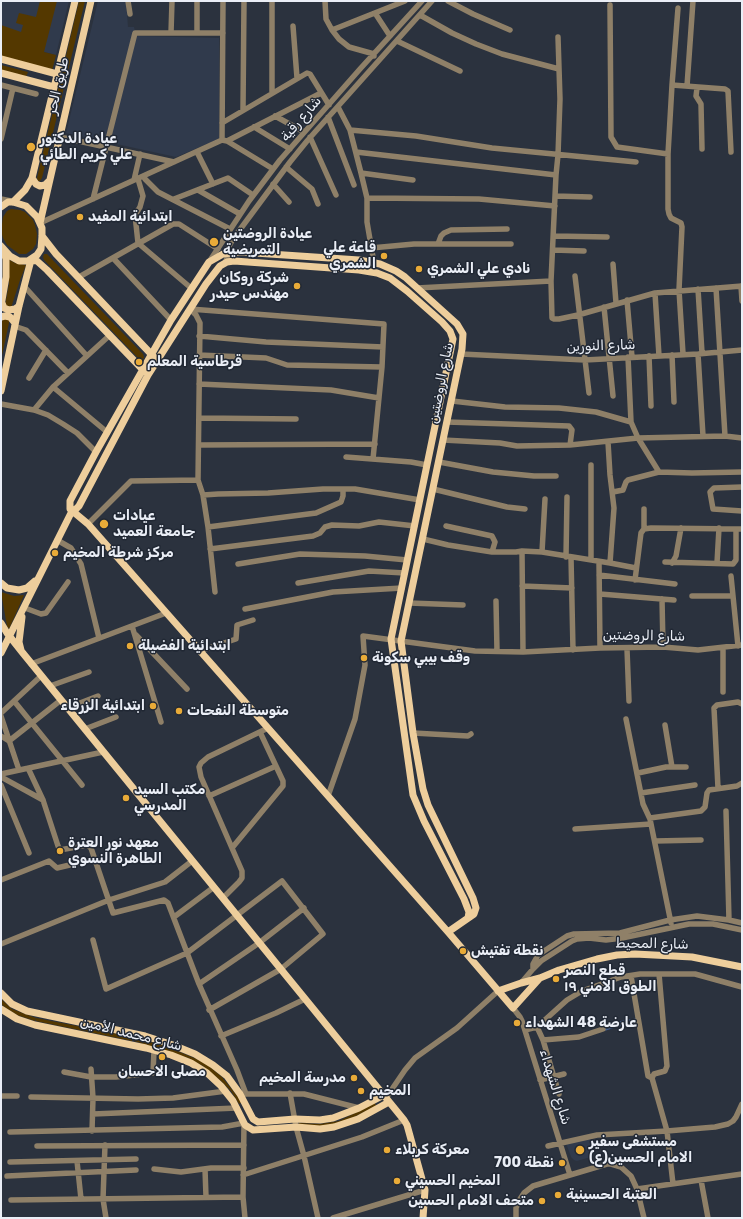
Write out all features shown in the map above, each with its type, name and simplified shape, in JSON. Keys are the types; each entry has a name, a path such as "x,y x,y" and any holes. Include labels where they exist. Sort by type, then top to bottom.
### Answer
{"main road":[{"name":"طريق الحر","path":"13,202 25,190 32,178 75,1"},
{"name":"طريق الحر","path":"40,223 48,182 60,137 91,1"},
{"path":"1,60 58,74"},
{"path":"24,79 28,78 31,73 27,66"},
{"path":"1,74 54,87"},
{"path":"32,178 38,186 45,185 48,182"},
{"path":"1,207 8,202 13,202 19,203 31,210 40,223 42,236 41,249 31,260 26,277 1,390"},
{"path":"42,236 56,254 158,360"},
{"path":"2,248 10,256 19,261 37,261 148,375"},
{"path":"2,248 6,277 1,305 9,310 15,309 19,306"},
{"path":"234,261 231,256 231,252 211,260 191,288 142,369 70,501 69,507 88,524 448,932 513,1008"},
{"name":"شارع الروضتين","path":"231,252 347,259 374,263 396,271 459,326 463,338 461,354 401,641"},
{"path":"1,653 72,511 78,506 148,375 190,309 222,265 218,258 211,260"},
{"name":"شارع الروضتين","path":"222,265 234,261 359,270 377,273 390,278 400,285 446,326 452,336 452,345 428,465 391,639"},
{"path":"26,277 32,270 37,268 47,270"},
{"path":"1,318 5,316 10,317 15,325"},
{"path":"1,583 12,590 23,590 31,586 41,573"},
{"path":"22,652 19,645 19,636 26,605"},
{"path":"1,623 9,636 31,664 404,1120 407,1125 425,1190 423,1218"},
{"path":"391,639 413,795 424,821 464,899 469,912 468,918"},
{"path":"401,641 421,780 428,805 474,900 476,912 448,932"},
{"path":"1,653 11,648 22,652"},
{"name":"شارع المحيط","path":"498,991 521,982 540,978 559,970 617,955 635,954 692,957 742,967"},
{"name":"شارع المحيط","path":"513,1008 540,978"},
{"name":"شارع محمد الأمين","path":"1,993 12,1004 26,1011 145,1036 185,1050 205,1059 232,1082 243,1094 252,1117 256,1121 260,1122 295,1119 327,1120 386,1099"},
{"name":"شارع محمد الأمين","path":"1,1009 17,1019 35,1025 154,1050 183,1060 214,1078 226,1091 237,1108 244,1123"},
{"path":"244,1123 249,1128 256,1131 296,1127 320,1129 340,1126 358,1119 386,1099"}],"street":[{"path":"128,1 130,14"},
{"path":"171,33 172,1"},
{"path":"197,1 197,33"},
{"path":"223,1 222,122 224,141"},
{"path":"243,110 244,1"},
{"path":"272,1 272,93"},
{"path":"325,1 325,16 332,30 339,39 349,47 374,54 376,59 381,59"},
{"path":"332,30 406,1"},
{"name":"شارع رقية","path":"211,260 253,195 290,149 422,1"},
{"name":"شارع رقية","path":"222,265 231,252 228,247 256,206 286,167 310,137 432,1"},
{"path":"448,1 510,30"},
{"path":"687,86 693,1"},
{"path":"610,5 611,138 616,147 668,154"},
{"path":"678,8 668,154 668,209 671,218 680,223 682,227 679,290 683,354"},
{"path":"375,13 390,36"},
{"path":"420,15 452,33 476,44 502,54 559,69"},
{"path":"293,26 297,78"},
{"path":"93,198 135,33 223,33"},
{"path":"558,37 560,99 551,281 552,318 554,319 578,314 654,293 679,290 742,286 742,301"},
{"path":"397,41 460,71"},
{"path":"360,69 365,69 366,75"},
{"path":"222,122 307,73 309,73 329,105"},
{"path":"1,85 36,94"},
{"path":"672,85 725,89 728,91 731,152"},
{"path":"1,139 13,88"},
{"path":"697,88 696,96 700,104 702,149"},
{"path":"40,223 93,198 224,141 321,93"},
{"path":"338,107 350,130 367,198 367,222 374,263"},
{"path":"275,116 304,132"},
{"path":"328,117 354,185"},
{"path":"254,127 290,149"},
{"path":"350,130 416,136 492,148 636,162"},
{"path":"60,137 174,162"},
{"path":"310,137 336,195"},
{"path":"224,141 274,169"},
{"path":"197,152 213,184"},
{"path":"356,152 556,175"},
{"path":"140,154 139,178 143,196 140,207 135,215 138,243 191,288"},
{"path":"286,167 312,189 318,204"},
{"path":"361,174 413,180"},
{"path":"139,178 145,179 158,192 166,197 230,230"},
{"path":"174,200 228,178 253,195"},
{"path":"273,184 289,202"},
{"path":"198,190 240,214"},
{"path":"555,196 590,197"},
{"path":"367,198 480,199 555,206"},
{"path":"1,199 13,202"},
{"path":"249,201 251,206 256,206"},
{"path":"79,277 170,225 177,224 218,249"},
{"path":"438,244 444,233 451,230 507,229"},
{"path":"554,236 607,237"},
{"path":"371,248 414,244 511,244"},
{"path":"553,250 584,251"},
{"path":"113,258 171,320"},
{"path":"613,264 616,303"},
{"path":"575,276 578,314 589,393"},
{"path":"417,288 551,281"},
{"path":"24,286 87,356"},
{"path":"716,288 725,436"},
{"path":"698,289 703,436"},
{"path":"654,293 659,356"},
{"path":"627,300 631,422 638,438 659,472"},
{"path":"604,307 613,396"},
{"path":"190,309 384,324 382,368 373,459"},
{"path":"190,309 195,312 199,320 198,480 203,495 208,527 215,592"},
{"path":"15,325 26,330 68,373"},
{"path":"34,410 53,387 110,336"},
{"path":"199,336 266,342 383,347"},
{"path":"29,378 46,350"},
{"name":"شارع النورين","path":"461,354 585,360 742,350"},
{"path":"199,354 266,358 287,365 382,368"},
{"path":"672,355 674,402"},
{"path":"649,356 651,406"},
{"path":"199,384 331,390 379,398"},
{"path":"53,387 107,432"},
{"path":"452,401 589,411 631,422"},
{"path":"1,404 34,410 48,415 77,433 96,452"},
{"path":"199,418 296,419"},
{"path":"447,422 569,426 572,430 570,445"},
{"path":"443,440 500,443 517,446 570,445 638,438 725,436 742,438"},
{"path":"608,442 614,508 610,563"},
{"path":"199,445 375,444"},
{"path":"346,457 428,465"},
{"path":"439,462 493,472 534,476 556,476"},
{"path":"591,560 592,465"},
{"path":"613,492 623,490 628,480 659,472 742,472"},
{"path":"88,524 131,481 198,480"},
{"path":"742,487 714,488 710,492 713,509 742,511"},
{"path":"203,495 268,493 323,489 355,489 420,500"},
{"path":"208,527 316,513 341,502 343,489"},
{"path":"433,489 507,507 524,509"},
{"path":"567,497 568,557 572,588 573,650"},
{"path":"542,552 545,499"},
{"path":"635,580 641,533 644,529 644,509"},
{"path":"210,549 313,536 320,533 325,527 332,525 360,526 379,522 415,526"},
{"path":"446,526 492,536 495,542 492,552"},
{"path":"672,563 676,556 681,528"},
{"path":"717,563 719,528"},
{"path":"644,529 739,529 736,560 732,564"},
{"path":"423,539 448,545 492,552 542,552 636,568"},
{"path":"57,540 71,548 81,564 99,638"},
{"path":"522,551 523,652"},
{"path":"238,564 300,554 365,556 408,560"},
{"path":"599,562 600,648"},
{"path":"665,562 742,564"},
{"path":"298,583 369,571 405,573"},
{"path":"599,575 676,584"},
{"path":"731,576 740,646"},
{"path":"26,605 41,614 46,613 68,582"},
{"path":"522,586 572,588"},
{"path":"245,609 333,592 402,588"},
{"path":"600,594 674,600"},
{"path":"692,596 733,596"},
{"path":"662,599 663,647"},
{"path":"496,601 497,651"},
{"path":"409,603 463,605"},
{"path":"31,664 166,613"},
{"path":"200,651 236,639 237,625 253,620"},
{"path":"132,626 161,722"},
{"path":"134,633 187,690"},
{"path":"328,796 355,719 365,665 363,636 391,639"},
{"name":"شارع الروضتين","path":"391,639 475,651 523,652 600,648 627,649 663,647 698,650 740,646"},
{"path":"722,648 724,692"},
{"path":"627,649 629,701"},
{"path":"50,686 89,672"},
{"path":"1,713 42,676"},
{"path":"67,708 98,696"},
{"path":"9,741 61,700"},
{"path":"14,701 82,785"},
{"path":"718,788 714,708 717,706 738,702 742,704"},
{"path":"1,716 19,770"},
{"path":"85,729 116,717"},
{"path":"626,719 638,773 640,793 650,821 672,927"},
{"path":"665,725 672,767"},
{"path":"223,898 239,882 242,876 242,869 209,796 199,772 199,767 208,757 268,728"},
{"path":"232,848 284,786 284,782 260,732"},
{"path":"414,733 468,736 471,734"},
{"path":"1,736 9,741"},
{"path":"1,776 19,770 103,752"},
{"path":"209,796 276,766"},
{"path":"638,773 672,767 686,767"},
{"path":"28,768 42,800 60,850 87,845 91,848 113,913 164,900 170,906 209,1010 237,1070 243,1094 290,1093 312,1095 359,1108"},
{"path":"1,776 42,800"},
{"path":"575,829 650,821 701,811 706,807 707,791 737,786 742,782"},
{"path":"1,785 29,853"},
{"path":"640,793 695,785"},
{"path":"726,811 729,920"},
{"path":"654,841 701,840"},
{"path":"1,880 49,861 57,868 95,859"},
{"path":"1,944 109,900 165,882 192,861"},
{"path":"93,940 106,989 187,953 282,881 323,934 281,969 209,1010"},
{"path":"174,917 214,887"},
{"path":"199,984 259,943 304,908"},
{"path":"533,969 533,964 538,955 567,936 574,934 620,934 670,920 697,916 742,923"},
{"path":"521,982 541,961 577,939 589,938 606,940 622,938 689,924 713,924 742,930"},
{"path":"525,1030 538,1027 567,1000 582,991 621,977 640,974 695,974 742,987"},
{"path":"652,1078 654,1074 665,1071 667,1066 659,974"},
{"path":"631,976 648,1076 652,1078 667,1131 673,1184"},
{"path":"386,1099 400,1076 415,1058 457,1028 498,991"},
{"path":"221,1036 276,1014 305,999"},
{"name":"شارع الشهداء","path":"513,1008 520,1016 525,1030 570,1175"},
{"path":"538,1027 559,1094"},
{"path":"543,1040 579,1038 604,1029"},
{"path":"64,1072 91,1077 116,1077 153,1073 154,1050"},
{"path":"91,1069 93,1098 92,1130"},
{"path":"540,1080 564,1074"},
{"path":"31,1097 93,1098 113,1100 173,1098 226,1091"},
{"path":"290,1093 296,1127 318,1218"},
{"path":"1,1096 17,1096"},
{"path":"548,1146 560,1142 591,1138 597,1135 667,1131 728,1124 736,1117 742,1104"},
{"path":"93,1114 237,1108"},
{"path":"243,1175 362,1137 404,1120"},
{"path":"10,1132 222,1128 244,1123 243,1197 245,1218"},
{"path":"37,1146 244,1144"},
{"path":"105,1145 103,1198 106,1218"},
{"path":"10,1162 136,1159"},
{"path":"77,1161 81,1199"},
{"path":"516,1218 516,1208 518,1202 527,1190 536,1185 607,1164 621,1167 628,1172 637,1189 644,1218"},
{"path":"154,1169 181,1172 205,1169 244,1168"},
{"path":"205,1169 206,1197"},
{"path":"7,1176 136,1170"},
{"path":"637,1189 742,1174"},
{"path":"701,1180 708,1218"},
{"path":"333,1218 425,1190"},
{"path":"11,1200 243,1197"}],"shaded area":[{"path":"1,1 69,1 56,55 1,41"},
{"path":"40,1 57,1 44,52 56,55 52,71 1,58 1,25 21,32 23,25 16,23 19,13 36,17"},
{"path":"79,1 85,1 42,178 38,181 37,178"},
{"path":"98,1 126,1 128,27 134,27 136,36 219,38 219,139 176,157 66,133"},
{"path":"1,65 28,72 26,77 1,70"},
{"path":"11,209 25,212 33,220 35,225 37,234 36,244 33,249 26,254 19,254 7,245 3,238 1,231 3,217 7,211"},
{"path":"44,254 47,254 143,354 143,360 139,359 44,260"},
{"path":"8,259 15,263 26,265 11,308 5,305 9,284"},
{"path":"4,318 9,320 9,323 1,360 1,323"},
{"path":"1,592 14,596 24,595 9,629 7,626"},
{"path":"1,999 12,1009 36,1018 35,1021 17,1015 6,1008 1,1004"},
{"path":"36,1018 133,1037 132,1041 36,1021"},
{"path":"135,1038 165,1046 204,1062 222,1077 242,1102 239,1104 231,1091 203,1066 188,1058 134,1041"},
{"path":"375,1103 376,1106 348,1120 327,1126 299,1126 299,1123 320,1124 339,1121"},
{"name":"مستشفى سفير الامام الحسين(ع)","path":"591,1138 591,1157 577,1161 574,1160 571,1157 566,1143"}],"waterway":[{"path":"606,1028 636,1021"}],"place":[{"name":"عيادة الدكتور علي كريم الطائي","path":"31,147"},
{"name":"ابتدائية المفيد","path":"80,217"},
{"name":"عيادة الروضتين التمريضية","path":"214,242"},
{"name":"قاعة علي الشمري","path":"384,256"},
{"name":"نادي علي الشمري","path":"419,269"},
{"name":"شركة روكان مهندس حيدر","path":"297,286"},
{"name":"قرطاسية المعلم","path":"139,362"},
{"name":"عيادات جامعة العميد","path":"104,524"},
{"name":"مركز شرطة المخيم","path":"55,553"},
{"name":"ابتدائية الفضيلة","path":"130,646"},
{"name":"وقف بيبي سكونة","path":"364,658"},
{"name":"ابتدائية الزرقاء","path":"153,706"},
{"name":"متوسطة النفحات","path":"179,711"},
{"name":"مكتب السيد المدرسي","path":"126,798"},
{"name":"معهد نور العترة الطاهرة النسوي","path":"60,851"},
{"name":"نقطة تفتيش","path":"463,951"},
{"name":"قطع النصر الطوق الامني ۱۹","path":"556,979"},
{"name":"عارضة 48 الشهداء","path":"517,1023"},
{"name":"مصلى الاحسان","path":"162,1057"},
{"name":"مدرسة المخيم","path":"354,1078"},
{"name":"المخيم","path":"361,1091"},
{"name":"معركة كربلاء","path":"387,1150"},
{"name":"مستشفى سفير الامام الحسين(ع)","path":"580,1150"},
{"name":"نقطة 700","path":"562,1163"},
{"name":"المخيم الحسيني","path":"397,1181"},
{"name":"العتبة الحسينية","path":"558,1195"},
{"name":"متحف الامام الحسين","path":"542,1201"}]}
